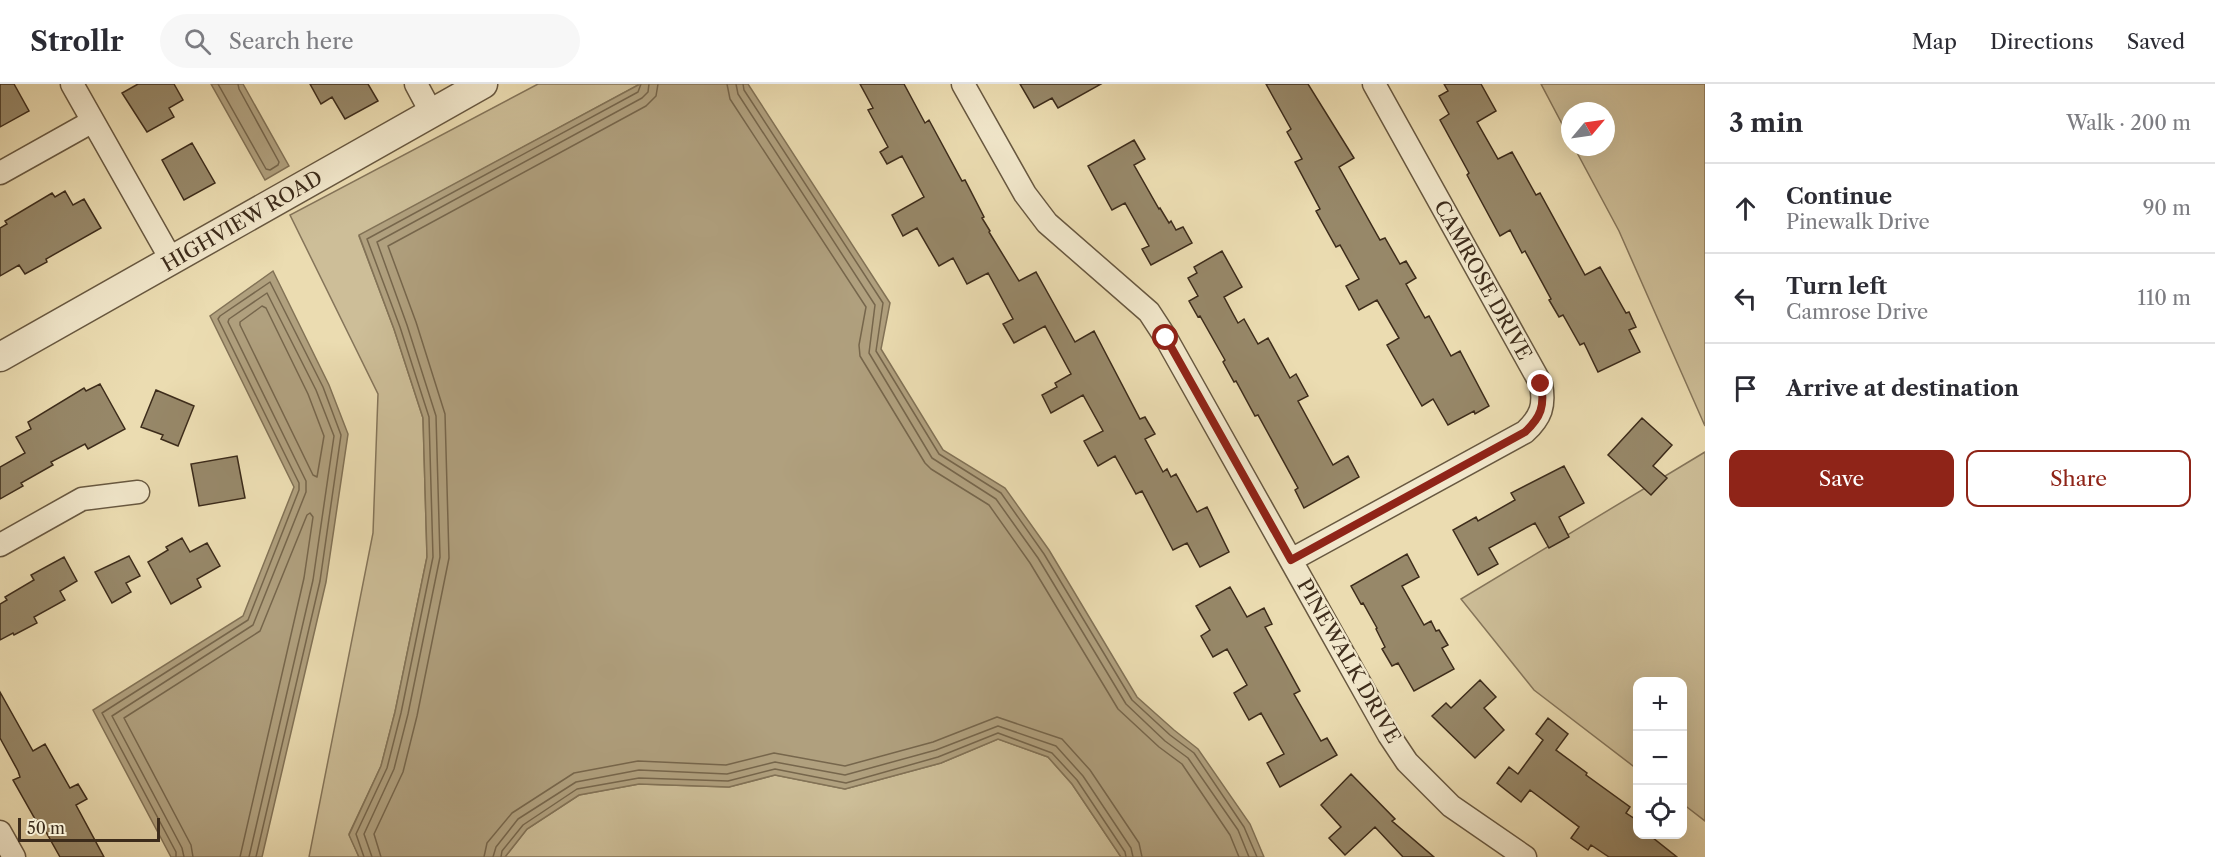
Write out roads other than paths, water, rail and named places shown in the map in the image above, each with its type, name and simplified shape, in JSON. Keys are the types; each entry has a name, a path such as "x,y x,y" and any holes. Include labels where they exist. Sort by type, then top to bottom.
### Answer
{"street":[{"path":"72,84 172,261"},
{"path":"416,84 431,112"},
{"name":"HIGHVIEW ROAD","path":"0,357 483,84"},
{"name":"PINEWALK DRIVE","path":"963,84 1025,194 1047,223 1149,312 1166,338 1389,735 1407,762 1451,806 1525,857"},
{"name":"CAMROSE DRIVE","path":"1291,560 1525,432 1536,422 1542,409 1544,397 1541,384 1374,84"},
{"path":"0,173 93,121"},
{"path":"0,545 82,499 138,492"},
{"path":"0,832 14,857"}],"water":[{"path":"211,84 243,84 289,166 265,180"},
{"path":"640,84 748,84 890,303 881,349 943,450 1005,488 1049,550 1137,697 1198,749 1250,824 1264,857 1121,857 1072,784 1048,757 998,739 941,763 845,789 775,775 729,787 639,784 579,795 527,829 505,857 359,857 349,835 381,766 395,712 427,557 423,418 394,329 359,235"},
{"path":"273,271 329,385 348,434 326,582 262,857 171,857 93,710 243,616 294,487 210,316"}]}
